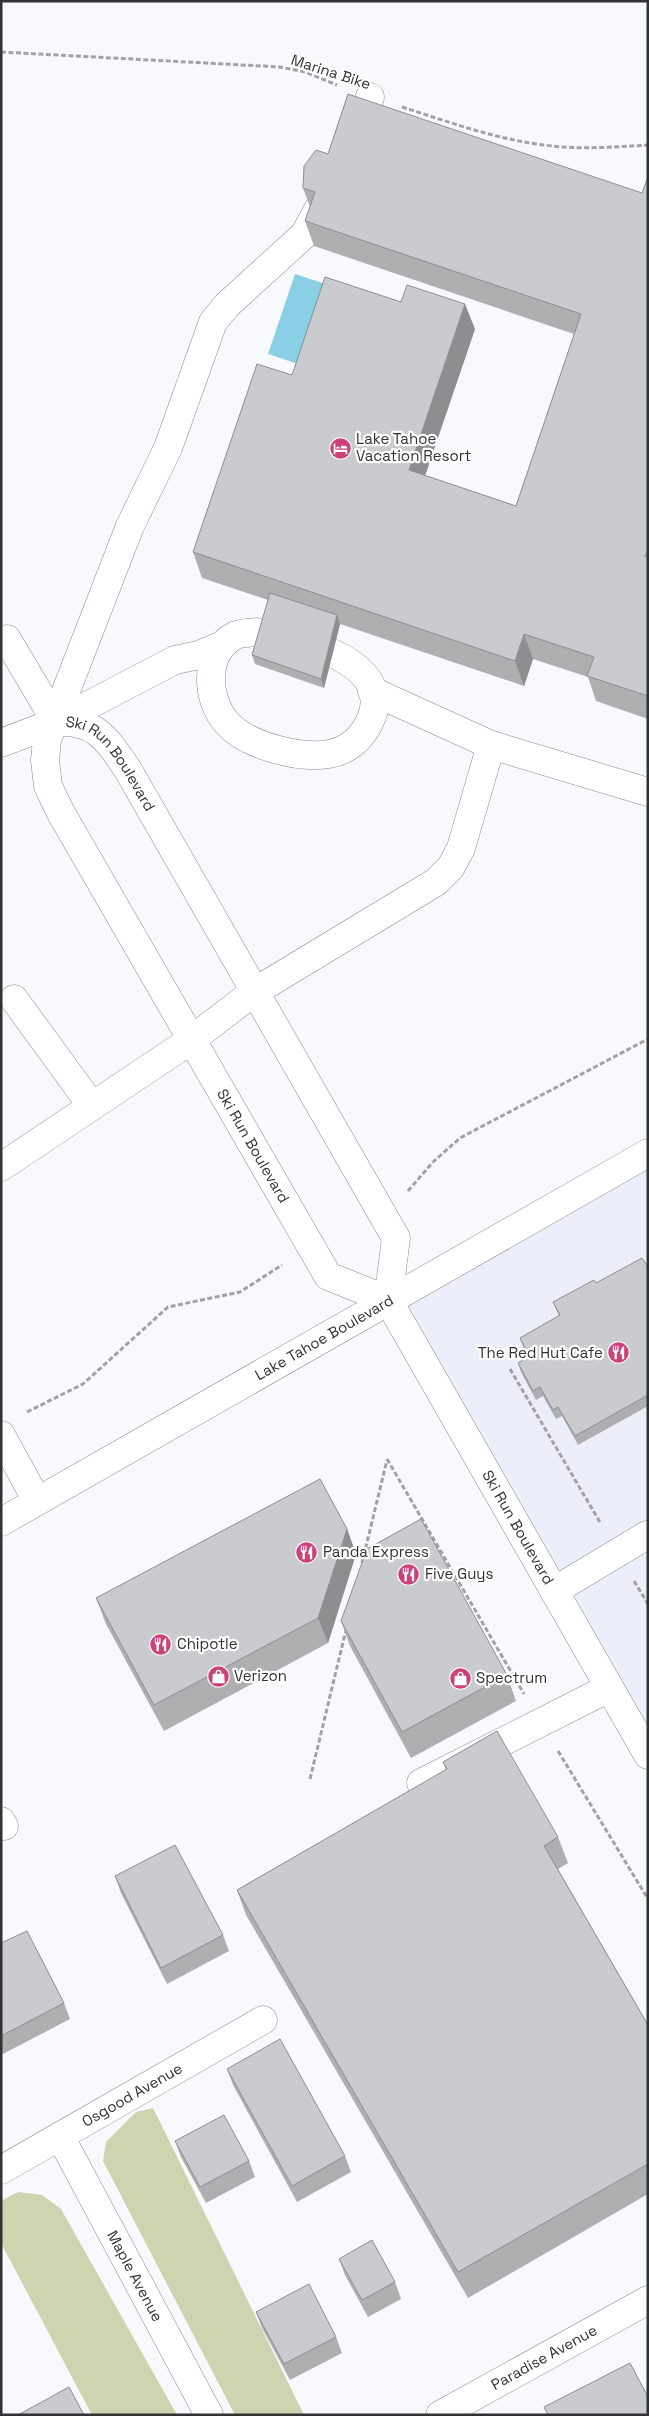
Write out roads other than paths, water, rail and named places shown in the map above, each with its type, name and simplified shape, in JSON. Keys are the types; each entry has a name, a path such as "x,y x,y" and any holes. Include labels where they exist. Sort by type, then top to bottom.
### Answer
{"main road":[{"path":"56,722 94,616 130,526 168,448 213,322 227,305 305,234 341,162 370,97"},
{"path":"1,743 56,722 175,660 199,655 224,644 234,636 256,632 286,638 330,652 352,663 364,674 372,691 374,704 371,718 363,735 350,746 334,753 315,757 295,755 246,738 228,724 217,708 211,675 215,658 224,644"},
{"path":"7,639 56,722"},
{"path":"372,691 491,745 648,792"},
{"name":"Ski Run Boulevard","path":"388,1300 328,1276 191,1040 61,813 48,786 47,740 56,722 75,721 95,730 111,746 128,770 396,1238 388,1300 648,1755"},
{"path":"1,1167 191,1040 254,992 436,882 451,868 461,848 491,745"},
{"path":"14,999 92,1106"},
{"name":"Lake Tahoe Boulevard","path":"1,1522 648,1153"},
{"path":"1,1435 37,1501"},
{"path":"554,1591 647,1535"},
{"path":"421,1783 609,1688"},
{"name":"Osgood Avenue","path":"1,2170 263,2020"},
{"name":"Maple Avenue","path":"60,2136 209,2415"},
{"name":"Paradise Avenue","path":"440,2415 648,2300"}],"water":[{"path":"295,274 335,287 307,367 268,354"}],"place":[{"name":"Lake Tahoe Vacation Resort","path":"340,448"},
{"name":"The Red Hut Cafe","path":"619,1353"},
{"name":"Panda Express","path":"307,1552"},
{"name":"Five Guys","path":"409,1574"},
{"name":"Chipotle","path":"161,1644"},
{"name":"Verizon","path":"218,1676"},
{"name":"Spectrum","path":"460,1678"}]}
